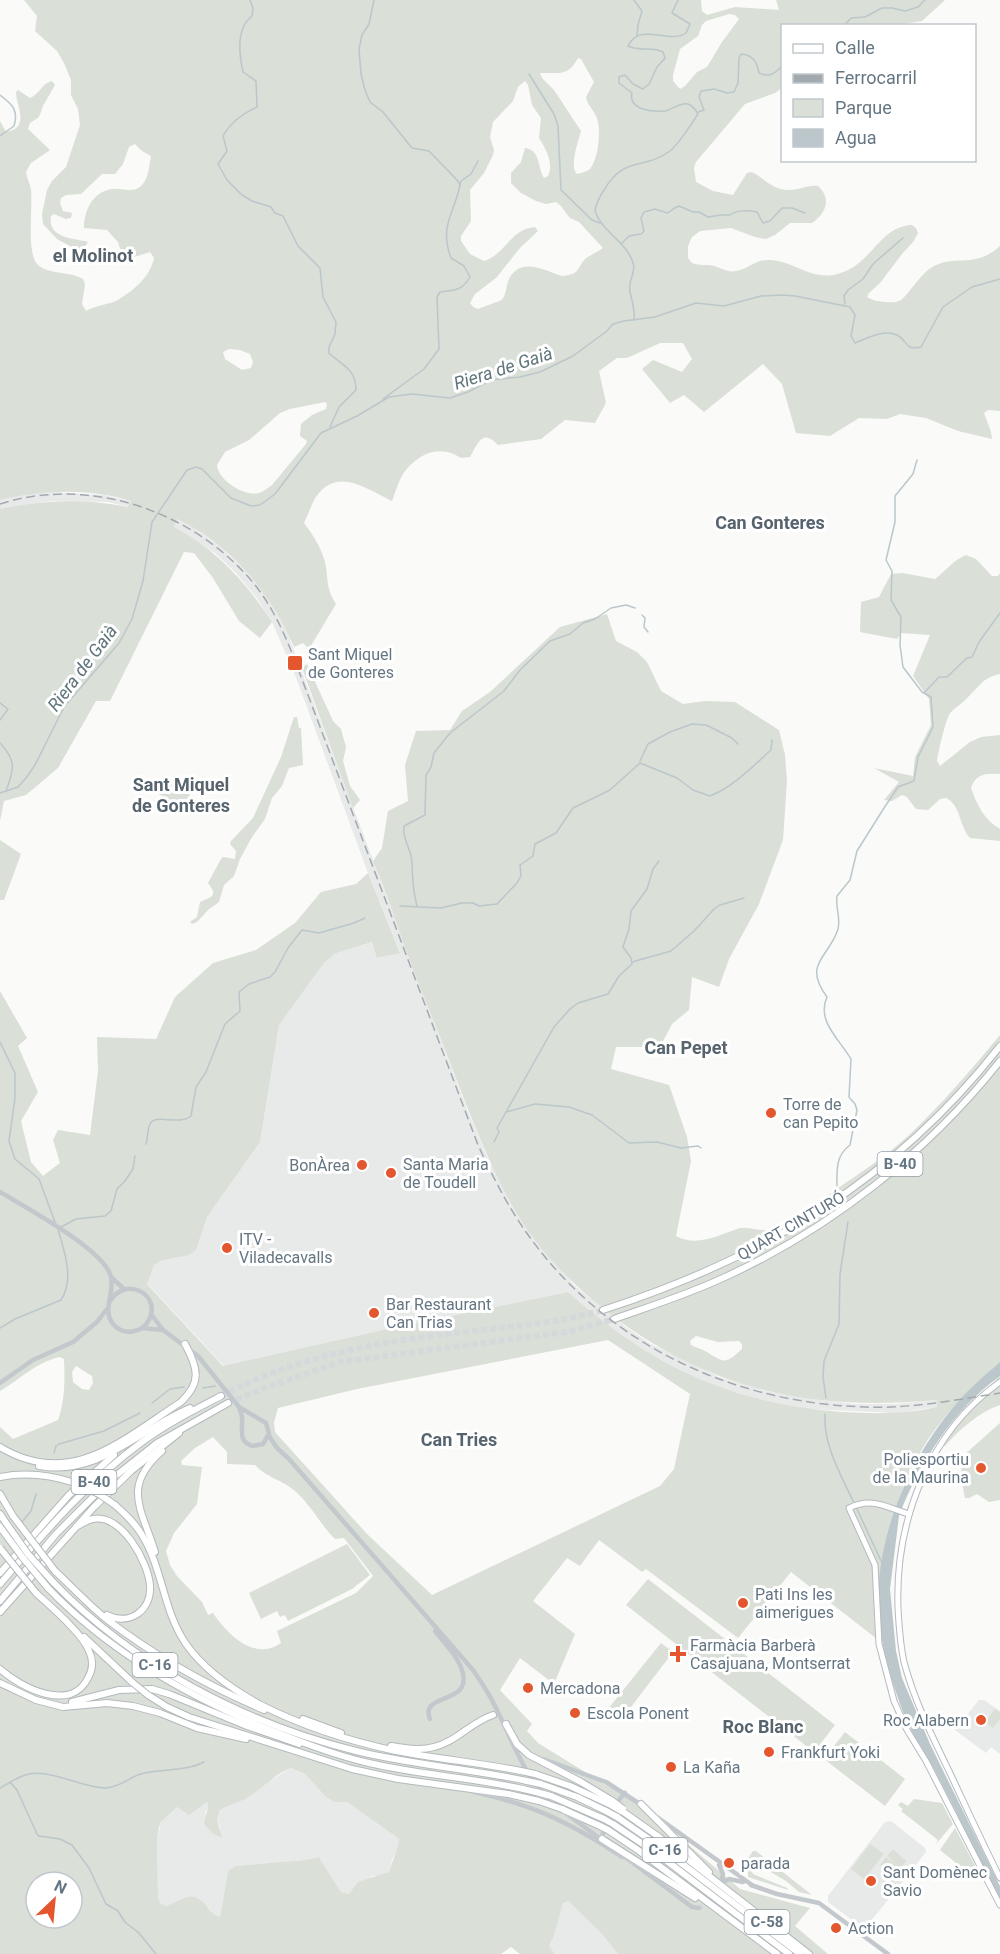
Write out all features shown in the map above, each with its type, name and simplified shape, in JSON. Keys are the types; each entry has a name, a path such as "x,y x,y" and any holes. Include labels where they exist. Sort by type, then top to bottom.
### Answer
{"highway":[{"name":"QUART CINTURÓ","path":"603,1310 682,1283 721,1266 784,1234 833,1203 885,1164 921,1132 952,1101 1000,1046"},
{"name":"QUART CINTURÓ","path":"614,1319 691,1292 725,1277 769,1255 830,1217 876,1184 925,1142 966,1101 1000,1061"},
{"path":"0,1449 25,1459 55,1464 87,1459 102,1452 181,1402 191,1391 196,1373 185,1344"},
{"name":"B-40","path":"0,1584 60,1514 99,1476 141,1442 221,1396"},
{"path":"0,1449 16,1459 36,1466 61,1468 92,1463 183,1411 207,1403"},
{"name":"B-40","path":"0,1601 56,1534 108,1482 157,1443 228,1403"},
{"path":"159,1579 158,1563 152,1542 138,1507 137,1487 145,1470 158,1454 198,1419"},
{"path":"0,1614 67,1536 131,1471 188,1425"},
{"path":"0,1573 69,1495 126,1445"},
{"path":"2,1477 31,1474 75,1482 115,1505 136,1525 150,1549 169,1613 186,1645 224,1682 255,1701 296,1721"},
{"path":"0,1494 13,1516 55,1570 89,1603 141,1643 177,1666 233,1696 280,1717 332,1734 395,1750 536,1774 570,1786 620,1812"},
{"name":"C-16","path":"0,1514 2,1526 28,1554 66,1606 94,1631 149,1669 194,1695 223,1710 308,1746 368,1763 550,1796 602,1822 658,1855 789,1954"},
{"path":"67,1536 75,1528 93,1519 114,1524 133,1544 148,1576 150,1593 148,1601 138,1615 131,1618 112,1617 89,1603"},
{"path":"0,1548 36,1593 63,1619 133,1683 167,1707 189,1717 352,1769 398,1779 508,1794 539,1801 602,1822"},
{"name":"C-16","path":"50,1585 98,1625 152,1663 254,1716 356,1751 527,1781 609,1805 800,1954"},
{"path":"0,1669 20,1683 49,1694 66,1695 81,1688 90,1673 92,1658 87,1646 63,1619"},
{"path":"224,1682 298,1717 335,1731 390,1746 432,1748 444,1744 495,1712"},
{"path":"0,1683 36,1700 63,1707 107,1703 133,1706 160,1713 197,1728 276,1745"},
{"path":"54,1704 119,1690 152,1689 289,1742 308,1746"},
{"path":"506,1724 517,1744 529,1755 581,1782 609,1805"},
{"path":"641,1804 716,1879 722,1881"},
{"name":"C-58","path":"620,1812 634,1819 722,1881 809,1954"},
{"name":"C-58","path":"610,1827 777,1954"},
{"name":"C-58","path":"602,1839 729,1919"}],"main road":[{"path":"1000,1382 971,1407 944,1440 925,1472 905,1513 898,1588 899,1628 904,1660 911,1684 928,1728 1000,1878"},
{"path":"905,1513 870,1502 860,1503 850,1508 874,1564 879,1644 890,1689 900,1716 926,1761 1000,1905"}],"street":[{"path":"0,1192 59,1228 95,1254 106,1264 112,1278 124,1289"},
{"path":"0,1383 33,1360 73,1342 97,1322 108,1308 112,1278"},
{"path":"110,1301 124,1289 133,1289 145,1294 150,1304 151,1314 148,1322 142,1328"},
{"path":"108,1308 112,1323 119,1329 127,1332 142,1328 163,1330"},
{"path":"151,1314 163,1330 185,1344 203,1361 239,1407 267,1425 269,1436 262,1445"},
{"path":"97,1322 112,1323"},
{"path":"239,1407 241,1433 245,1443 277,1448"},
{"path":"242,1426 247,1420 256,1418"},
{"name":"C-58","path":"269,1436 277,1448 473,1670 522,1765 536,1785 559,1808 602,1839"},
{"path":"421,1610 459,1663 464,1676 458,1692 429,1707 430,1719"},
{"name":"C-58","path":"495,1712 506,1724"},
{"path":"506,1724 521,1744 538,1757 606,1782 625,1793 713,1859 752,1885"},
{"path":"451,1787 508,1800 547,1813 586,1833 692,1906 699,1908"},
{"path":"625,1793 604,1827 602,1839 637,1867"},
{"path":"619,1801 633,1799"},
{"path":"713,1859 722,1870 722,1881 733,1880 821,1905 888,1954"}],"shaded area":[{"path":"28,493 104,495 131,501 129,507 108,502 52,501 0,509 0,500"},
{"path":"177,519 196,529 222,548 244,569 265,594 287,632 485,1152 513,1207 532,1235 575,1286 651,1344 719,1377 766,1391 811,1399 854,1404 897,1404 937,1400 937,1407 897,1413 807,1409 775,1404 721,1389 694,1378 649,1353 601,1321 568,1292 378,1331 224,1366 147,1283 154,1265 196,1250 207,1217 260,1142 279,1025 324,963 334,954 373,942 378,958 400,952 368,873 297,680 272,622 256,597 236,573 215,553 174,527"},
{"name":"Roc Alabern","path":"979,1700 984,1700 1000,1711 1000,1754 991,1747 986,1753 955,1730"},
{"path":"291,1768 305,1774 326,1797 334,1802 347,1802 399,1839 398,1849 389,1872 373,1876 349,1894 341,1892 319,1857 235,1866 228,1871 220,1917 216,1916 207,1906 174,1904 165,1906 161,1904 158,1898 157,1839 161,1822 178,1806 194,1809 207,1802 208,1807 205,1813 221,1829 217,1820 220,1810 248,1797 264,1784"},
{"name":"Sant Domènec Savio","path":"891,1821 925,1848 926,1852 867,1926 860,1926 828,1902 828,1896 885,1822"},
{"path":"568,1901 602,1934 618,1954 555,1954 549,1946 563,1903"}],"green space":[{"path":"24,0 701,0 702,11 707,15 735,7 779,10 776,0 945,0 922,21 903,24 781,24 781,89 745,104 696,162 694,168 696,182 713,191 733,195 747,173 752,172 781,189 791,190 818,186 825,196 826,206 821,215 812,223 790,223 766,239 731,228 700,231 692,237 688,246 688,258 695,264 711,265 728,271 741,270 760,261 771,260 817,275 838,274 858,264 893,231 912,225 918,233 913,242 867,297 876,301 897,302 931,268 948,262 973,260 991,253 1000,246 1000,411 988,410 984,413 992,439 958,431 926,418 900,414 887,419 859,418 830,436 796,433 782,384 763,364 704,412 684,395 670,403 642,369 653,360 682,372 692,359 683,343 660,343 627,358 617,358 599,371 606,403 595,423 565,420 541,439 498,445 493,440 484,438 478,443 470,457 461,458 446,452 432,452 418,459 404,473 392,501 363,486 343,481 324,488 314,500 304,523 321,551 329,588 336,604 309,649 303,643 294,647 261,590 232,557 215,542 177,519 174,527 204,546 229,568 241,580 272,622 260,638 239,621 213,578 194,553 184,552 110,701 96,701 58,768 26,795 4,801 0,821 0,509 64,501 96,502 128,507 131,501 82,492 49,492 0,500 0,121 6,132 18,126 20,116 16,92 18,90 30,98 48,82 52,81 55,85 39,117 30,123 28,129 50,150 31,163 26,172 31,190 32,251 38,265 48,270 83,279 85,284 82,304 86,311 118,300 130,292 145,277 154,258 150,252 125,260 118,242 107,230 84,228 90,203 99,194 112,189 137,189 145,181 151,156 135,144 129,147 123,164 115,174 102,174 81,194 66,195 61,198 63,211 72,213 71,218 66,219 54,214 51,216 53,229 63,236 88,242 85,247 77,250 57,239 43,224 42,214 47,190 52,181 66,167 80,125 78,109 71,95 71,80 64,63 57,51 35,31 37,16","holes":["729,14 739,19 707,67 697,72 680,89 673,81 680,49 698,36 706,21","578,58 581,59 594,82 586,97 597,118 599,129 593,164 590,169 577,174 574,160 581,131 540,73 562,73 570,69","525,81 532,105 541,118 539,138 547,151 550,171 544,178 536,155 530,149 525,148 521,162 511,173 511,183 521,193 536,201 546,204 556,202 603,248 585,259 575,273 568,275 562,276 534,267 521,268 510,277 502,300 478,309 470,303 475,294 496,278 520,248 538,231 535,227 519,232 491,258 484,261 470,254 461,241 461,236 471,221 470,190 484,173 493,155 494,150 490,137 493,122 513,101 518,87","229,349 250,354 253,362 251,368 242,370 225,359 223,352","325,402 327,404 326,409 312,415 301,424 300,436 307,441 306,444 272,485 253,494 239,490 227,482 218,471 217,465 225,452 249,440 280,413"]},
{"path":"966,555 976,559 992,576 998,576 1000,573 1000,674 985,680 951,713 947,719 937,761 940,766 970,742 981,737 1000,735 1000,774 982,775 975,780 971,788 982,812 1000,829 1000,841 970,838 955,806 946,798 940,799 928,810 916,809 907,797 902,795 892,801 884,800 899,782 874,768 913,776 915,757 931,725 929,699 913,676 930,635 901,633 897,639 860,632 861,602 879,597 891,574 902,573 935,579"},
{"path":"607,614 616,641 637,652 647,662 661,691 683,704 705,701 735,702 779,730 785,755 787,781 783,840 759,904 729,959 719,987 692,977 689,1010 672,1024 660,1047 616,1047 611,1069 669,1085 687,1137 691,1161 676,1236 691,1241 714,1237 741,1228 773,1229 796,1218 880,1159 908,1136 956,1087 1000,1035 1000,1362 947,1415 929,1438 910,1471 886,1542 880,1591 883,1638 877,1639 791,1572 738,1638 646,1569 642,1572 599,1540 580,1566 567,1558 533,1601 575,1634 554,1684 520,1658 500,1690 532,1724 527,1731 538,1743 632,1801 677,1835 740,1889 810,1908 795,1926 828,1954 618,1954 602,1934 568,1901 563,1903 549,1946 555,1954 520,1954 511,1947 501,1954 0,1954 0,1427 13,1439 58,1420 63,1398 64,1359 60,1357 51,1359 0,1391 0,991 27,1038 18,1046 38,1092 21,1121 31,1162 43,1176 60,1163 53,1140 58,1130 90,1135 98,1071 97,1037 156,1039 175,997 213,963 256,950 295,923 321,892 356,884 368,873 400,953 377,958 372,942 334,954 324,963 279,1025 260,1142 207,1217 196,1250 189,1255 160,1261 154,1265 147,1284 223,1366 568,1292 630,1341 695,1377 728,1390 802,1408 842,1412 890,1413 937,1407 937,1400 890,1403 803,1398 761,1389 721,1376 681,1359 643,1337 578,1287 542,1249 521,1220 493,1168 469,1112 373,861 382,848 388,811 408,801 405,765 416,731 450,730 462,711 490,692 560,627","holes":["696,1336 718,1342 739,1341 742,1349 731,1358 720,1360 691,1345 690,1341","608,1340 690,1394 674,1469 660,1486 432,1595 367,1534 275,1432 274,1422 278,1408 357,1389","76,1366 92,1376 93,1383 89,1390 82,1389 73,1382 72,1372","213,1437 227,1452 227,1464 255,1465 301,1496 335,1539 344,1538 373,1576 356,1593 277,1631 281,1643 271,1648 261,1649 243,1643 234,1637 213,1613 208,1615 202,1602 177,1576 170,1565 166,1551 174,1533 197,1504 202,1467 182,1465 181,1461 195,1448","291,1768 305,1774 326,1797 334,1802 347,1802 399,1839 389,1872 358,1882 349,1894 341,1892 319,1857 235,1866 228,1871 220,1917 198,1898 188,1897 166,1906 161,1904 158,1898 157,1839 161,1822 177,1807 189,1815 207,1802 204,1824 212,1833 222,1838 217,1820 220,1810 247,1797 280,1773"]},
{"path":"307,664 333,721 341,729 346,747 343,761 350,786 360,800 353,808 302,668"},
{"path":"294,717 297,717 299,728 301,728 303,765 289,768 282,786 272,798 265,819 240,859 234,876 224,885 219,902 192,924 190,922 197,917 200,902 213,894 208,883 221,859 223,857 235,859 236,851 230,844 231,841 253,818 281,757"},
{"path":"163,776 192,790 183,808 154,791"},
{"path":"0,840 21,854 4,900 0,900"},
{"path":"1000,1376 1000,1405 970,1422 945,1446 937,1444 964,1409"},
{"name":"Poliesportiu de la Maurina","path":"1000,1423 1000,1500 989,1502 977,1494 965,1498 961,1478 962,1457"},
{"path":"347,1544 370,1575 352,1589 288,1621 285,1615 280,1617 277,1611 261,1619 249,1593"},
{"path":"648,1579 835,1725 814,1752 626,1605"},
{"path":"661,1643 673,1652 621,1720 608,1709"},
{"path":"995,1709 1000,1712 1000,1719 993,1728 985,1722"},
{"path":"845,1732 905,1779 885,1806 824,1759"},
{"path":"914,1799 942,1803 953,1824 935,1845 938,1840 901,1811 903,1809 898,1805 901,1802 908,1806"},
{"path":"955,1828 979,1873 978,1878 940,1850"},
{"path":"870,1844 884,1854 864,1879 851,1869"},
{"path":"893,1849 906,1861 894,1876 880,1865 886,1857 898,1866 887,1856"},
{"path":"753,1851 812,1895 799,1892 786,1881 748,1859"},
{"path":"742,1866 750,1867 753,1874 788,1890 748,1877 748,1872 741,1871"}],"water":[{"path":"1000,1362 1000,1376 983,1389 953,1421 928,1457 907,1496 899,1516 890,1589 896,1651 902,1678 930,1744 1000,1886 1000,1900 905,1717 886,1659 878,1607 879,1580 889,1528 908,1477 935,1431 951,1410"}],"waterway":[{"path":"250,0 253,8 252,16 243,27 240,57 243,72 256,81 257,107 247,112 226,131 223,136 227,151 218,164 227,180 242,195 271,207 275,213 283,216 298,246 320,268 323,297 336,322 329,353 351,372 356,390 339,407 330,427"},
{"path":"374,0 369,24 362,35 359,49 365,90 370,102 383,112 412,148 429,151 460,185 446,237 451,258 464,266 470,277 461,287 440,292 437,297 439,349 424,369 383,399"},
{"path":"634,0 642,11 637,36"},
{"path":"634,320 630,292 634,269 631,258 597,217 595,211 603,192 619,172 651,161 670,151 698,114 688,104 665,111 642,109 634,103 632,93 619,83 619,77 625,75 633,84 643,89 649,84 657,67 665,58 663,52 659,50 637,49 628,46 633,39 647,34 671,37 686,33 690,24 672,13 678,0"},
{"path":"846,24 851,18 865,17 882,8 905,11 918,7 925,0"},
{"path":"698,112 704,110 699,97 701,91 714,89 727,93 734,92 738,83 741,54 756,62 759,73 772,74 781,67"},
{"path":"529,74 554,114 558,126 561,190 592,220 600,223"},
{"path":"0,95 11,105 16,116 14,126 0,136"},
{"path":"460,185 461,181 471,174 478,161"},
{"path":"621,244 629,236 641,234 644,231 641,218 644,212 655,209 667,213 679,206 708,217 730,215 739,211 754,211 763,223 770,221 782,208 792,208 805,213"},
{"path":"845,304 844,296 848,290 863,279 873,264 903,238"},
{"name":"Riera de Gaià","path":"0,793 18,787 26,778 35,765 64,707 119,643 132,619 143,581 152,522 187,470 196,467 202,469 231,498 251,506 260,505 275,494 321,433 357,416 389,397 412,394 450,398 491,380 540,372 573,356 613,324 655,317 696,303 724,306 761,296 783,295 850,307 855,315 851,336 855,343 876,335 892,333 912,348 916,348 921,347 943,307 972,287 1000,279"},
{"path":"837,1188 839,1159 850,1145 857,1110 849,1097 851,1059 827,1022 824,1006 827,997 820,986 817,968 838,929 837,896 850,880 857,851 898,787 914,781 918,757 933,727 931,697 922,692 903,667 900,645 901,617 891,600 892,571 886,560 895,522 895,496 913,474 917,460"},
{"path":"417,906 413,889 412,858 404,836 404,826 425,815 426,775 431,767 434,753 450,733 504,691 520,670 550,641 570,634 583,623 595,619 611,608 626,605 635,608"},
{"path":"924,693 939,677 947,677 967,658 972,657 979,642 1000,613"},
{"path":"642,615 645,618 644,627 648,632"},
{"path":"0,703 8,709 0,720"},
{"path":"640,761 648,744 670,732 692,724 706,725 732,738 738,744"},
{"path":"400,906 441,908 462,903 473,903 479,906 497,904 517,883 521,876 520,865 533,856 535,844 556,833 573,808 610,790 640,763 677,778 693,790 710,796 734,782 757,763 771,750 772,740"},
{"path":"0,743 9,755 12,766 6,791"},
{"path":"506,1112 554,1027 578,1003 608,994 619,976 632,964 631,958 623,947 629,929 631,911 647,889 653,869 659,861"},
{"path":"632,962 671,951 714,909 744,898"},
{"path":"146,1144 149,1126 153,1121 180,1120 191,1116 196,1087 206,1072 225,1024 240,1011 239,992 249,984 270,977 302,930 319,933 365,918"},
{"name":"Riera de Gaià","path":"0,1042 15,1073 15,1098 9,1141 15,1159 39,1179 55,1222"},
{"path":"494,1142 499,1132 497,1128 506,1112 535,1104 569,1107 592,1115 629,1143 657,1142 681,1148 698,1146 701,1148"},
{"path":"61,1227 76,1219 105,1216 111,1211 117,1189 133,1169 135,1156"},
{"path":"826,1398 823,1377 824,1361 839,1324 840,1274 848,1222"},
{"name":"Riera de Gaià","path":"0,1328 15,1319 61,1300 68,1274 58,1229"},
{"path":"203,1388 215,1386"},
{"path":"152,1403 170,1389 184,1387"},
{"path":"54,1453 59,1444 104,1431 140,1413"},
{"path":"825,1414 830,1448 854,1503"},
{"path":"22,1522 31,1511 36,1494"},
{"path":"856,1507 883,1565"},
{"path":"0,1788 22,1776 34,1773 106,1788 117,1786 140,1774 190,1767 204,1762"},
{"path":"10,1782 17,1790 37,1834 60,1839 72,1845 89,1868 106,1904 118,1911 125,1922 139,1933 156,1954"}],"tunnel":[{"path":"221,1396 271,1373 349,1350 431,1336 539,1323 603,1310"},
{"path":"228,1403 340,1362 567,1332 614,1319"},
{"path":"699,1908 707,1902 722,1882"}],"railway":[{"path":"0,504 34,496 70,494 105,498 139,506 203,537 231,559 262,594 293,655 478,1145 500,1190 526,1232 557,1271 593,1306 632,1335 674,1360 719,1379 766,1394 815,1403 899,1407 1000,1393"}],"place":[{"name":"Sant Miquel de Gonteres","path":"295,663"},
{"name":"Torre de can Pepito","path":"771,1113"},
{"name":"BonÀrea","path":"362,1165"},
{"name":"Santa Maria de Toudell","path":"391,1173"},
{"name":"ITV - Viladecavalls","path":"227,1248"},
{"name":"Bar Restaurant Can Trias","path":"374,1313"},
{"name":"Poliesportiu de la Maurina","path":"981,1468"},
{"name":"Pati Ins les aimerigues","path":"743,1603"},
{"name":"Farmàcia Barberà Casajuana, Montserrat","path":"678,1654"},
{"name":"Mercadona","path":"528,1688"},
{"name":"Escola Ponent","path":"575,1713"},
{"name":"Roc Alabern","path":"981,1720"},
{"name":"Frankfurt Yoki","path":"769,1752"},
{"name":"La Kaña","path":"671,1767"},
{"name":"parada","path":"729,1863"},
{"name":"Sant Domènec Savio","path":"871,1881"},
{"name":"Action","path":"836,1928"}],"district":[{"name":"el Molinot","path":"93,255"},
{"name":"Can Gonteres","path":"770,522"},
{"name":"Sant Miquel de Gonteres","path":"181,794"},
{"name":"Can Pepet","path":"686,1047"},
{"name":"Can Tries","path":"459,1439"},
{"name":"Roc Blanc","path":"763,1726"}]}
